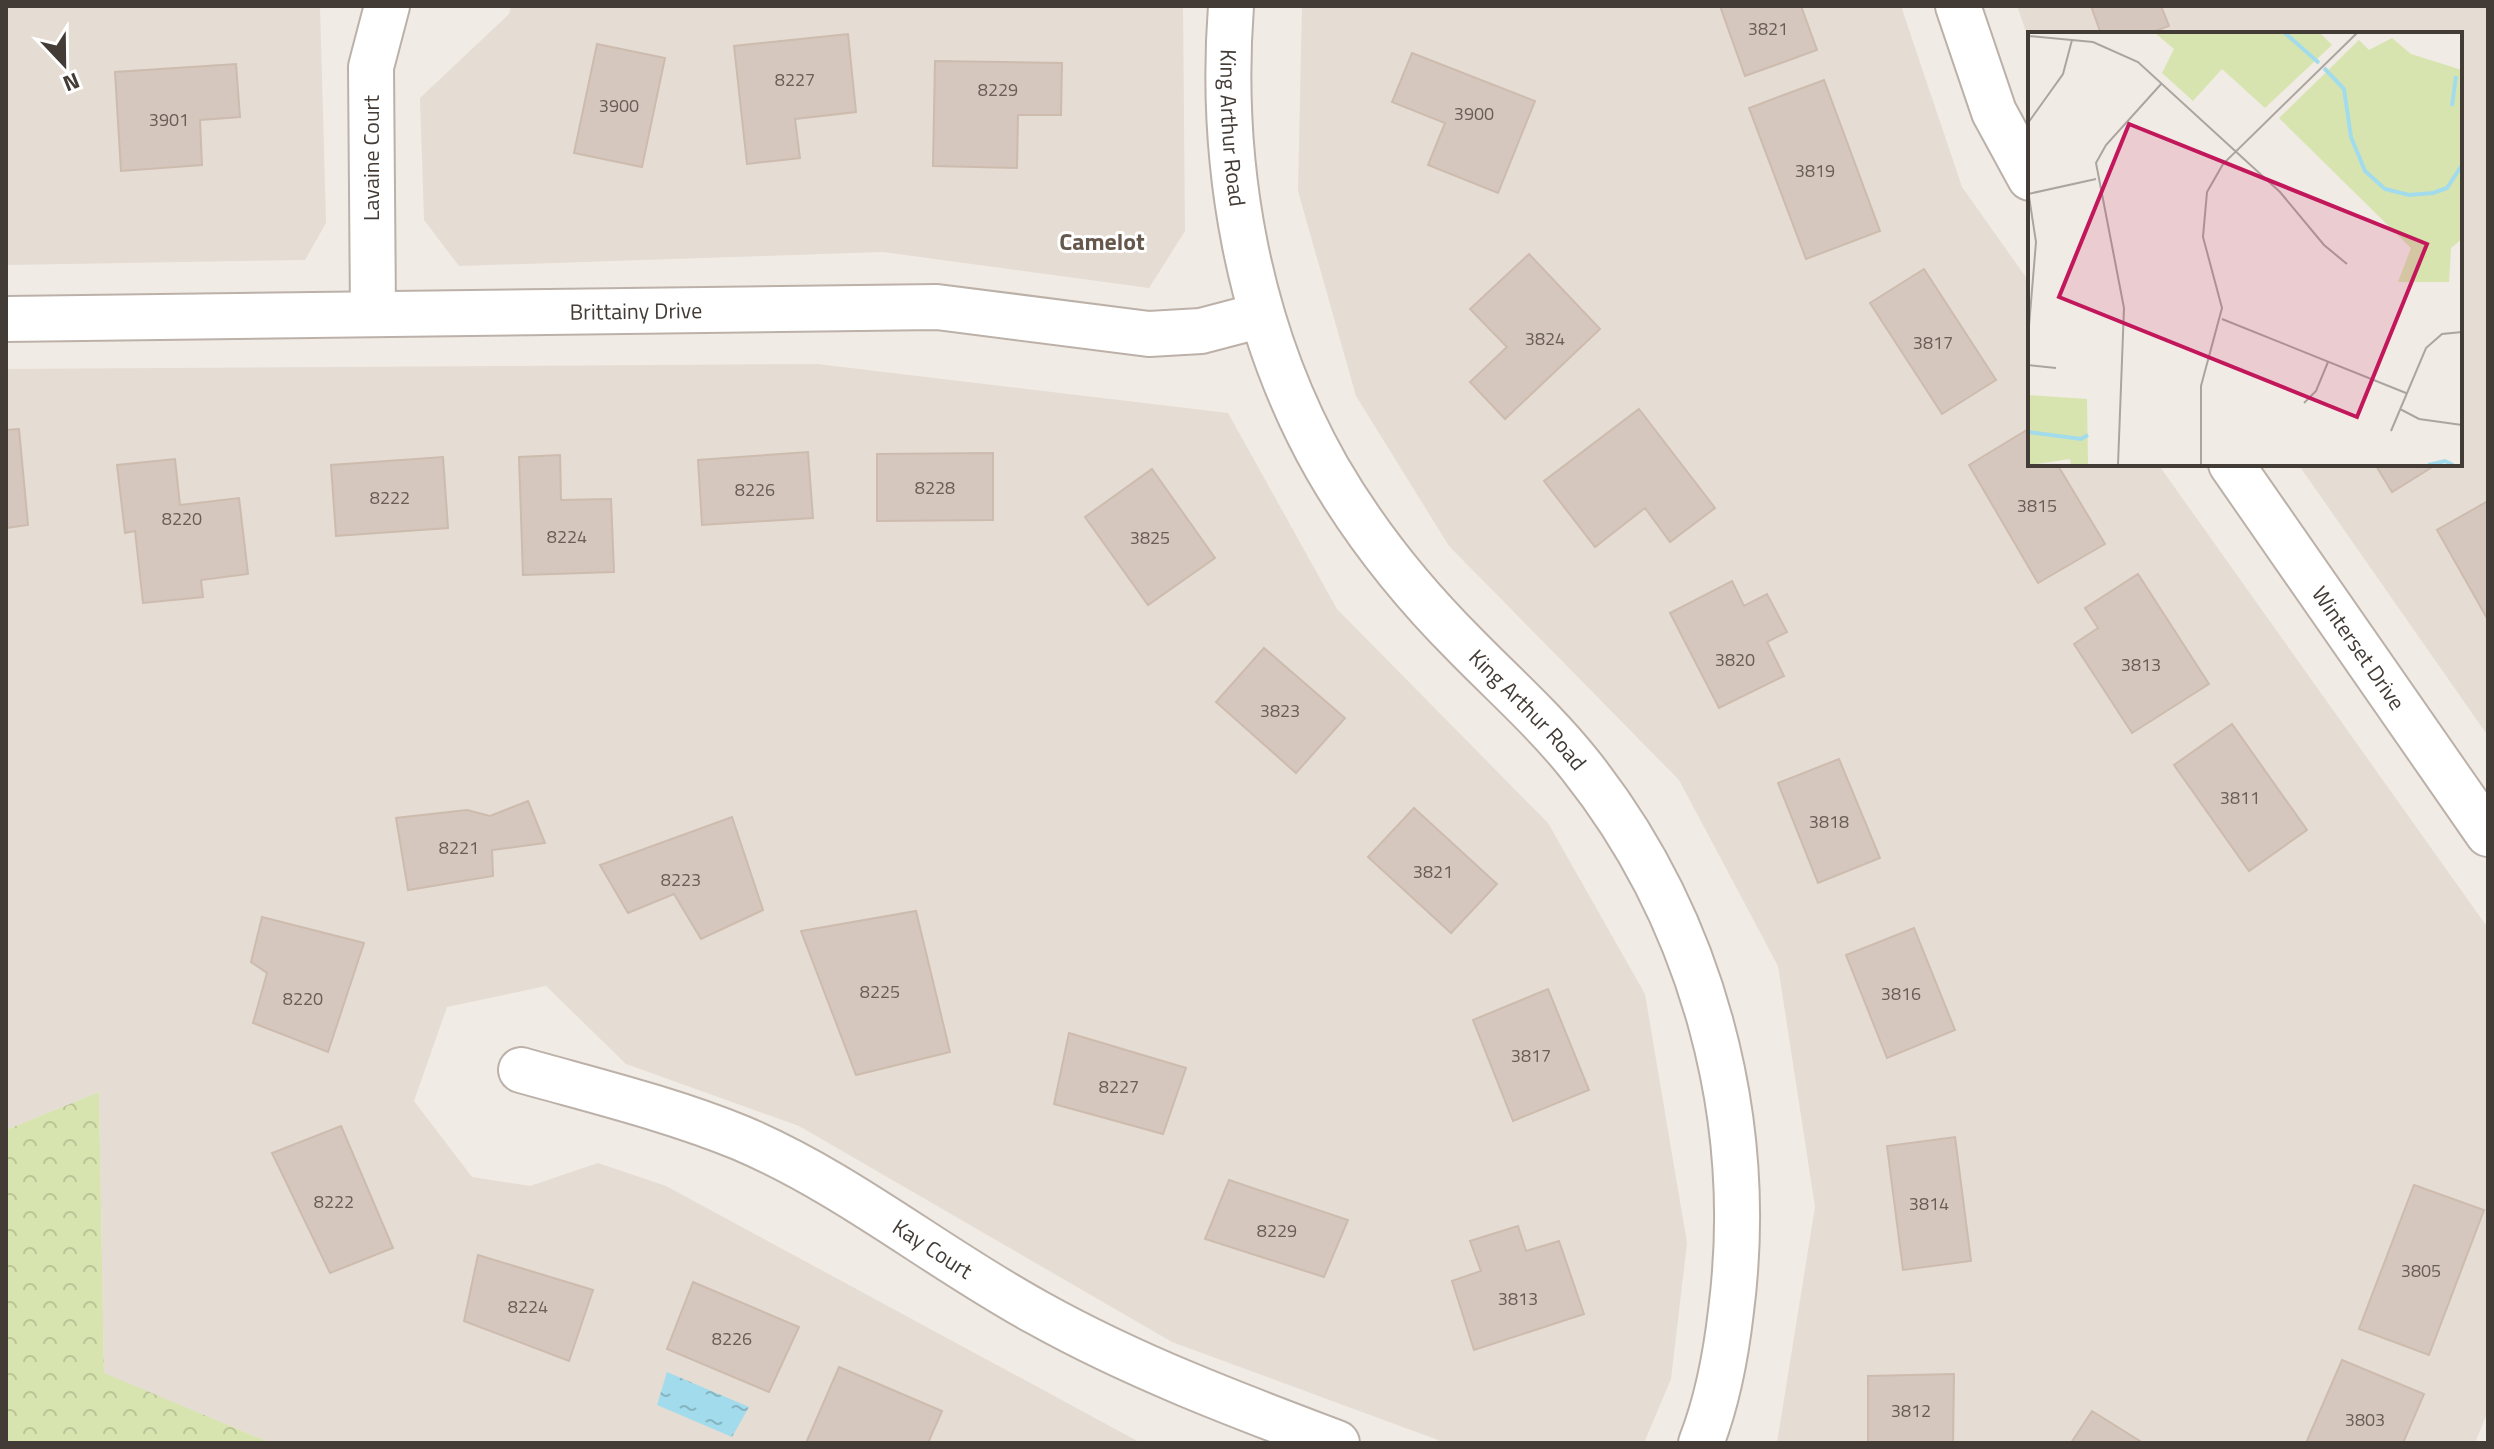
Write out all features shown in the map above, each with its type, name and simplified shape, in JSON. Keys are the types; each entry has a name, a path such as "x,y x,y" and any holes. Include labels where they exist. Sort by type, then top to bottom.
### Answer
{"street":[{"name":"Lavaine Court","path":"373,313 371,67 387,6"},
{"name":"King Arthur Road","path":"1231,6 1230,138 1240,228 1262,315 1289,390 1328,469 1395,568 1463,644 1532,709 1581,765 1636,843 1678,927 1705,1000 1728,1094 1737,1179 1737,1270 1726,1352 1701,1443"},
{"path":"1958,6 1994,112 2028,174"},
{"name":"Brittainy Drive","path":"6,319 937,307 1149,334 1201,331 1262,315"},
{"name":"Winterset Drive","path":"2232,466 2488,834"},
{"name":"Kay Court","path":"521,1070 671,1112 743,1139 851,1196 956,1266 1040,1315 1215,1397 1337,1443"}],"shaded area":[{"path":"6,6 320,6 326,223 305,260 6,265"},
{"path":"511,6 1183,6 1185,231 1149,288 883,252 459,266 424,220 420,98 509,14"},
{"path":"1302,6 1901,6 1962,187 2028,280 2028,466 2159,466 2488,928 2488,1411 2475,1443 1777,1443 1815,1207 1778,966 1679,780 1449,546 1356,396 1298,191"},
{"path":"2017,6 2488,6 2488,736 2299,466 2462,466 2462,32 2028,32 2028,37"},
{"path":"817,364 1228,413 1337,609 1548,823 1645,994 1687,1243 1671,1379 1644,1443 1446,1443 1172,1342 799,1126 626,1064 546,986 447,1007 414,1101 472,1177 530,1186 598,1163 666,1186 1141,1443 271,1443 104,1374 99,1092 6,1130 6,369"}],"green space":[{"path":"99,1092 104,1373 271,1443 6,1443 6,1130"}],"water":[{"path":"667,1372 749,1407 732,1437 657,1405"}],"building":[{"path":"1720,6 1801,6 1817,50 1745,76"},
{"path":"2091,6 2161,6 2169,26 2152,32 2100,32"},
{"path":"848,34 856,112 795,119 800,158 747,164 734,46"},
{"path":"597,44 665,58 642,167 574,153"},
{"path":"1412,53 1535,101 1498,193 1428,165 1445,123 1392,102"},
{"path":"935,61 1062,63 1061,115 1018,115 1017,168 933,166"},
{"path":"236,64 240,117 200,120 202,165 121,171 115,72"},
{"path":"1824,80 1880,231 1806,259 1749,108"},
{"path":"1529,254 1600,329 1505,419 1470,382 1507,347 1470,309"},
{"path":"1924,269 1996,380 1942,414 1870,303"},
{"path":"1639,409 1715,508 1670,542 1645,508 1595,547 1544,481"},
{"path":"19,429 28,525 6,528 6,430"},
{"path":"2028,429 2028,466 2058,466 2105,544 2038,583 1969,465"},
{"path":"808,452 813,518 702,525 698,460"},
{"path":"993,453 993,520 877,521 877,454"},
{"path":"560,455 561,500 611,499 614,572 523,575 519,457"},
{"path":"443,457 448,528 336,536 331,465"},
{"path":"175,459 180,505 239,498 248,574 201,580 203,597 143,603 135,531 125,533 117,465"},
{"path":"2376,466 2434,466 2392,492"},
{"path":"1152,469 1215,558 1148,605 1085,517"},
{"path":"2488,501 2488,620 2437,530"},
{"path":"2138,574 2209,684 2132,733 2074,644 2098,628 2085,608"},
{"path":"1732,581 1744,606 1767,594 1787,632 1767,642 1784,676 1719,708 1670,613"},
{"path":"1264,648 1345,718 1296,773 1216,702"},
{"path":"2232,724 2307,830 2249,871 2174,765"},
{"path":"1839,759 1880,858 1818,883 1778,783"},
{"path":"528,801 545,843 492,850 493,876 408,890 396,818 467,810 490,816"},
{"path":"1414,808 1497,884 1451,933 1368,857"},
{"path":"732,817 763,910 701,939 674,894 628,913 600,865"},
{"path":"916,911 950,1052 856,1075 801,931"},
{"path":"262,917 364,943 328,1052 253,1023 267,973 251,962"},
{"path":"1914,928 1955,1030 1887,1058 1846,955"},
{"path":"1548,989 1589,1090 1513,1121 1473,1020"},
{"path":"1069,1033 1186,1068 1163,1134 1054,1104"},
{"path":"341,1126 393,1248 330,1273 272,1153"},
{"path":"1955,1137 1971,1261 1903,1270 1887,1146"},
{"path":"1229,1180 1348,1220 1324,1277 1205,1239"},
{"path":"2414,1185 2484,1210 2429,1355 2359,1329"},
{"path":"1518,1226 1526,1251 1559,1241 1584,1314 1474,1350 1452,1281 1481,1271 1470,1241"},
{"path":"478,1255 593,1290 569,1361 464,1321"},
{"path":"693,1282 799,1327 769,1392 667,1349"},
{"path":"2342,1360 2424,1394 2403,1443 2306,1443"},
{"path":"839,1367 942,1411 928,1443 806,1443"},
{"path":"1954,1374 1953,1443 1868,1443 1868,1376"},
{"path":"2092,1411 2143,1443 2071,1443"}],"district":[{"name":"Camelot","path":"1102,241"}]}
